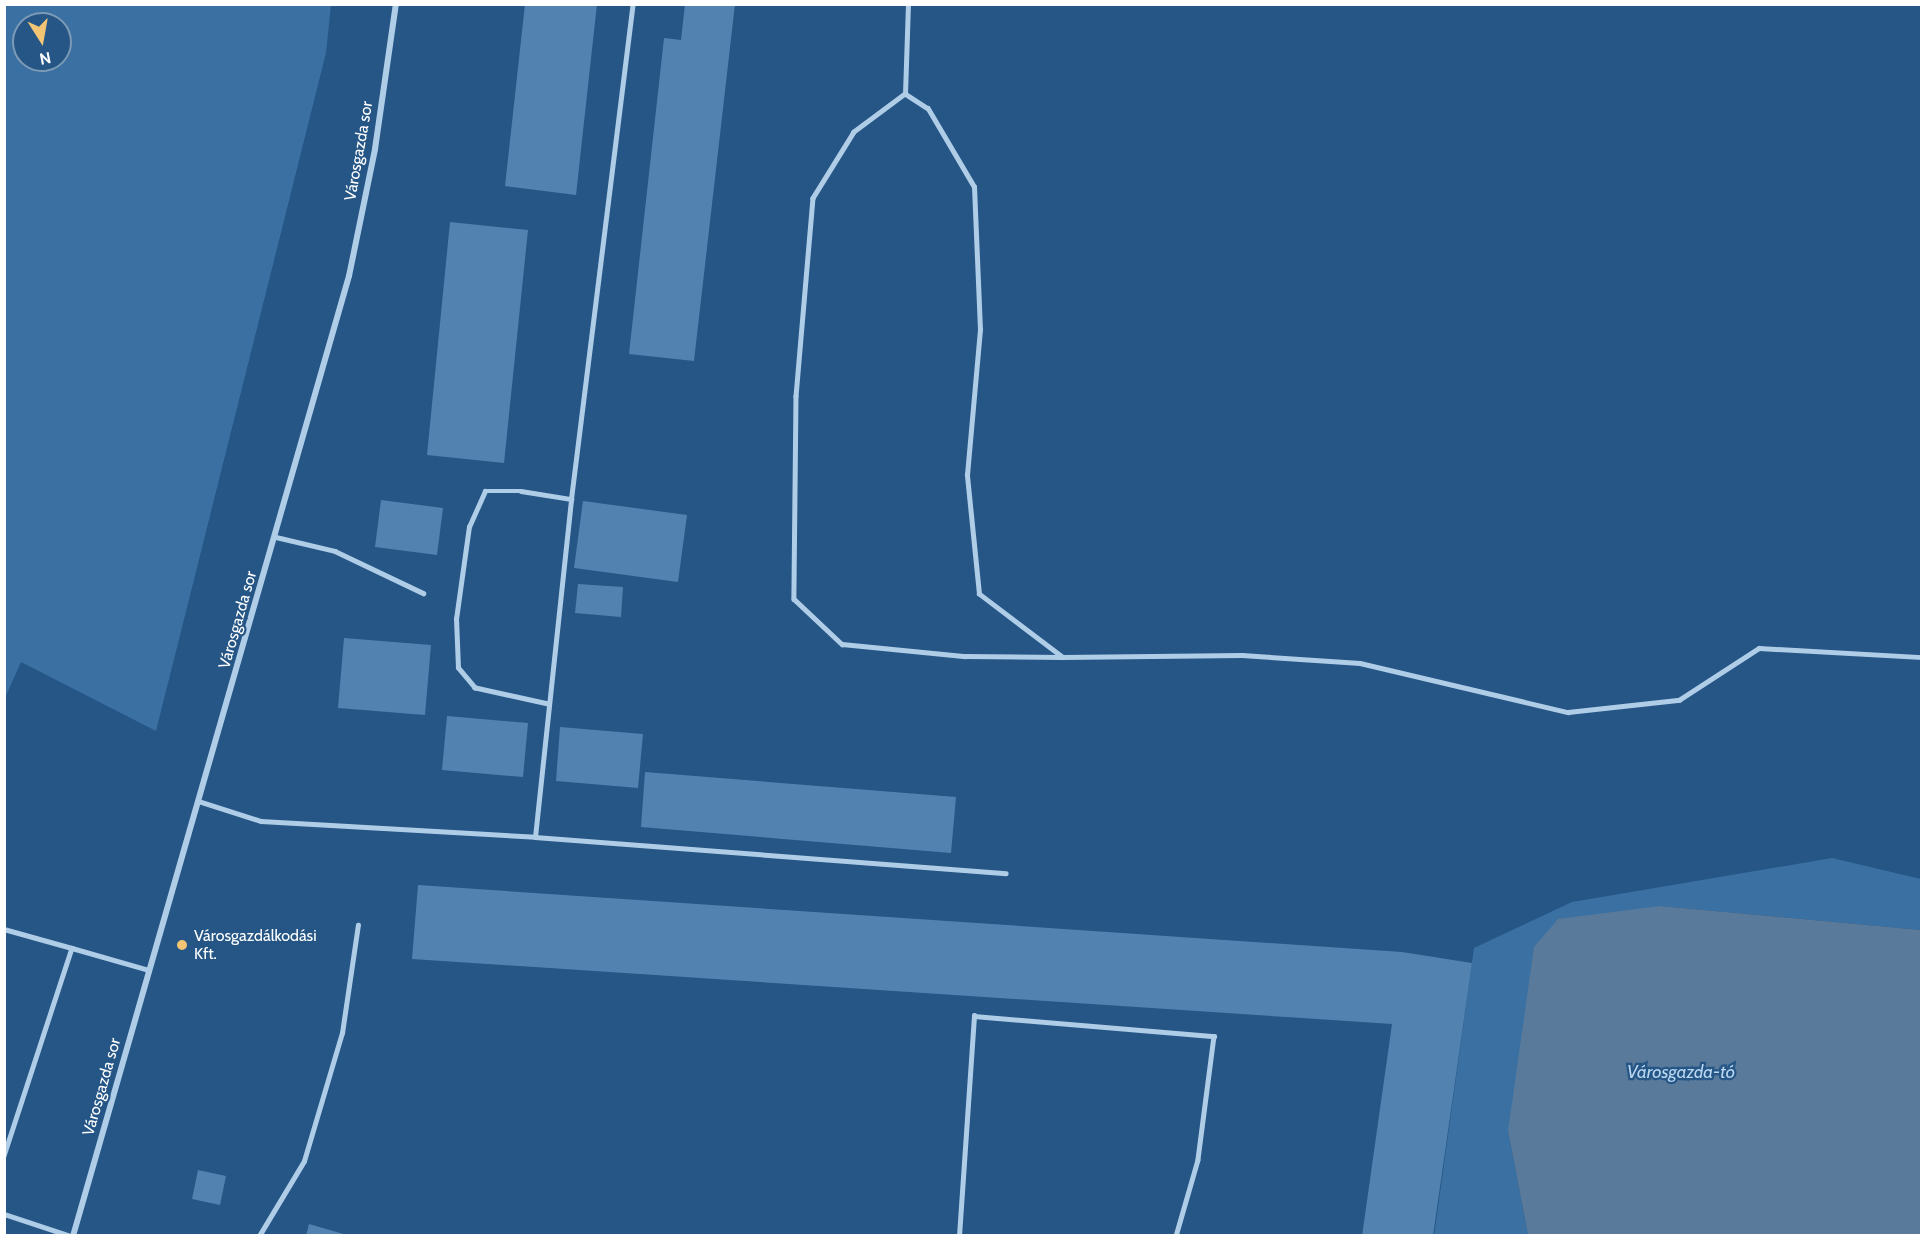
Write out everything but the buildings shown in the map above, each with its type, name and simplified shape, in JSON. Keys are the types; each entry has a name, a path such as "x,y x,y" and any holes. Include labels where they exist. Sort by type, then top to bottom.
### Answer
{"street":[{"name":"Városgazda sor","path":"72,1236 276,537 349,276 375,149 396,4"}],"lane":[{"path":"535,837 571,500 633,4"},
{"path":"905,94 908,4"},
{"path":"905,94 854,132 813,198 796,396 794,599 842,644 964,656 1242,655 1360,663 1568,712 1679,699 1759,648 1922,657"},
{"path":"905,94 928,109 974,187 980,330 967,475 979,594 1062,657"},
{"path":"548,704 475,688 458,668 456,619 469,528 485,491 521,491 571,500"},
{"path":"276,537 335,551 423,593"},
{"path":"198,801 261,821 535,837 1006,873"},
{"path":"259,1236 304,1161 342,1033 357,925"},
{"path":"4,929 149,970"},
{"path":"4,1156 72,948"},
{"path":"959,1236 974,1017 1214,1036 1197,1160 1176,1236"},
{"path":"4,1214 72,1236"}],"shaded area":[{"path":"5,4 331,5 326,53 156,731 21,662 5,698"},
{"path":"1832,858 1921,879 1921,930 1660,906 1508,1131 1528,1235 1434,1236 1474,948 1572,902"}],"water":[{"name":"Városgazda-tó","path":"1660,906 1921,930 1921,1235 1528,1235 1508,1131 1534,947 1558,919"}],"place":[{"name":"Városgazdálkodási Kft.","path":"182,945"}]}
